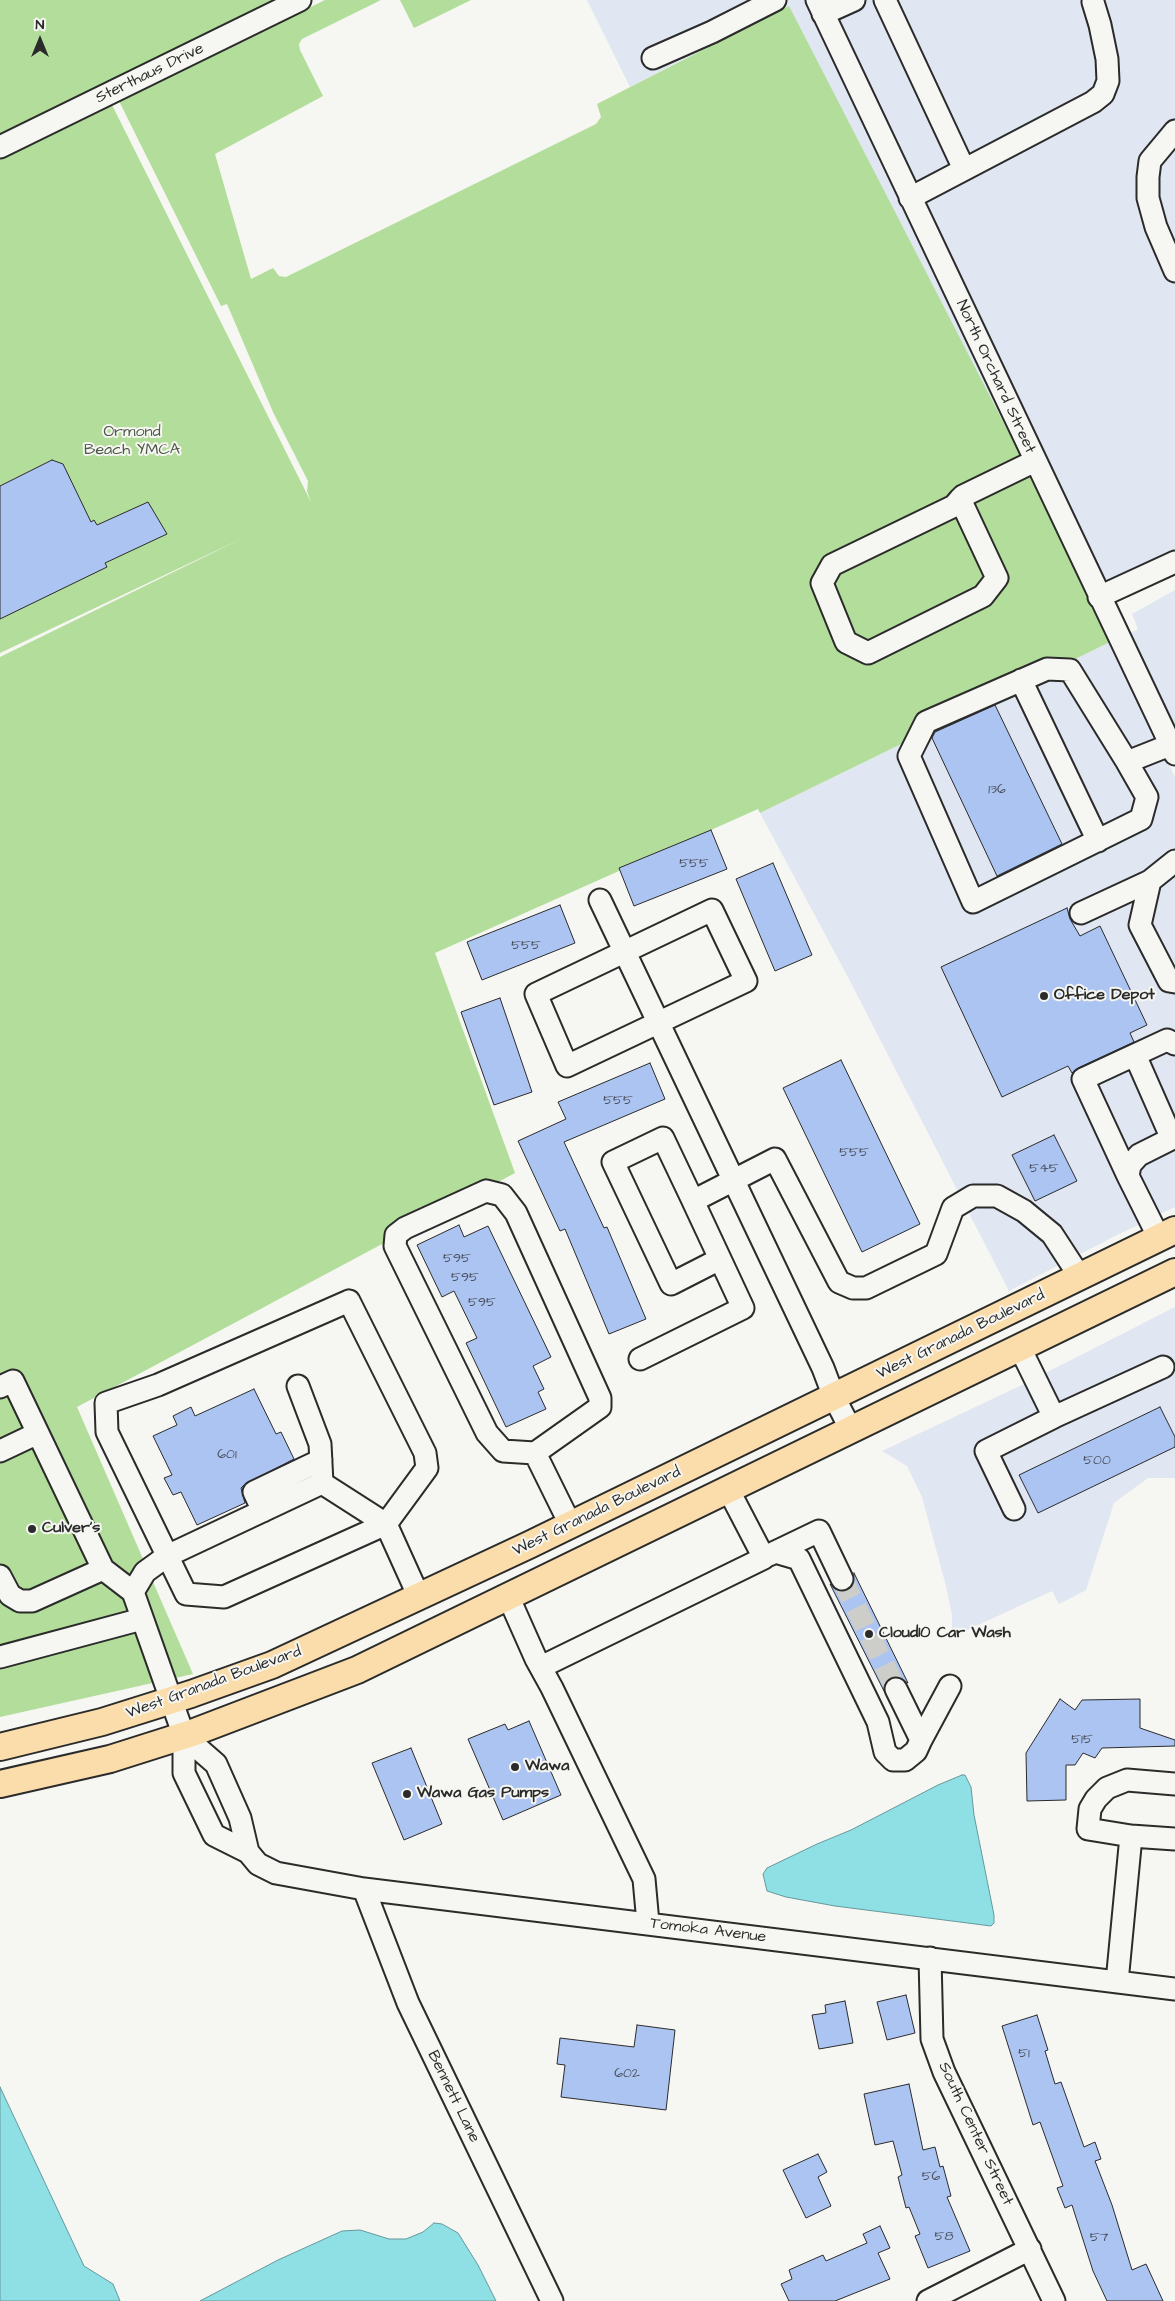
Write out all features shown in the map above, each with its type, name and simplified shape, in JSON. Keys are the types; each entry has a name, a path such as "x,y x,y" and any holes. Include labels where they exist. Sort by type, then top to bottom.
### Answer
{"main road":[{"name":"West Granada Boulevard","path":"0,1747 102,1722 272,1665 834,1397 1167,1234"},
{"path":"0,1784 110,1759 184,1736 269,1705 356,1670 1175,1272"}],"street":[{"name":"Sterthaus Drive","path":"0,147 300,0"},
{"path":"652,58 712,32 775,0"},
{"path":"820,7 854,0"},
{"path":"885,0 964,169"},
{"path":"910,198 1092,102 1103,94 1108,81 1107,59 1093,1"},
{"name":"North Orchard Street","path":"820,7 1173,750"},
{"path":"1175,130 1150,161 1148,177 1148,198 1156,227 1175,271"},
{"path":"960,499 996,578 983,596 868,653 846,642 822,583 832,565 954,506 960,499 963,496 1035,461"},
{"path":"1099,597 1175,562"},
{"path":"1047,669 1070,670 1147,797 1141,819 973,902 909,756 926,722 1022,680 1047,669"},
{"path":"1022,680 1098,841"},
{"path":"1127,762 1173,750"},
{"path":"1081,913 1150,881 1175,861"},
{"path":"1150,881 1140,925 1169,981 1175,982"},
{"path":"600,900 851,1430"},
{"path":"712,910 746,981 567,1066 536,994 624,952 712,910"},
{"path":"1167,1234 1128,1176 1084,1078 1167,1040 1175,1044"},
{"path":"1128,1176 1130,1164 1139,1156 1174,1138 1135,1055"},
{"path":"640,1359 743,1308 664,1138 613,1162 671,1284 720,1259"},
{"path":"693,1200 775,1159 838,1282 853,1288 866,1288 936,1254 953,1208 973,1196 997,1196 1024,1211 1052,1234 1080,1277"},
{"path":"486,1191 502,1195 516,1213 600,1398 600,1407 535,1453 503,1450 487,1433 396,1246 396,1235 405,1228 486,1191"},
{"path":"349,1301 424,1453 427,1468 386,1524 224,1597 186,1594 107,1432 106,1403 158,1386 349,1301"},
{"path":"1020,1348 1054,1417"},
{"path":"1014,1509 986,1451 1054,1417 1163,1367"},
{"path":"0,1387 13,1381 103,1568 133,1592 145,1572 167,1556 322,1483"},
{"path":"298,1386 320,1444 322,1483"},
{"path":"0,1451 38,1433"},
{"path":"535,1453 570,1524"},
{"path":"263,1511 254,1492 321,1460"},
{"path":"322,1483 386,1524 418,1597"},
{"path":"728,1489 770,1555 799,1560 878,1722 885,1752 893,1760 905,1760 916,1751 950,1686"},
{"path":"541,1667 819,1531 842,1578"},
{"path":"0,1576 10,1595 20,1601 32,1601 103,1568"},
{"name":"Tomoka Avenue","path":"133,1592 184,1736 184,1773 214,1835 248,1852 258,1864 276,1873 364,1889 1175,1989"},
{"path":"508,1596 644,1879 648,1923"},
{"path":"0,1657 142,1619"},
{"path":"896,1689 921,1740"},
{"name":"Tomoka Avenue","path":"184,1736 216,1764 240,1818 248,1852"},
{"path":"1175,1784 1127,1780 1107,1788 1096,1798 1090,1809 1088,1829 1131,1836 1175,1839"},
{"path":"1117,1982 1131,1836"},
{"name":"Bennett Lane","path":"364,1889 408,2003 552,2301"},
{"name":"South Center Street","path":"930,1958 932,2039 944,2072 1054,2301"},
{"path":"928,2301 1030,2249"}],"shaded area":[{"path":"587,0 806,0 1029,472 788,6 630,87"},
{"path":"828,0 1175,0 1175,550 1104,583"},
{"path":"1175,590 1175,732 1128,634 1138,629 1132,614"},
{"path":"1110,642 1175,777 1175,1207 1009,1291 849,979 760,813"},
{"path":"1175,1307 1175,1478 1148,1478 1114,1503 1086,1590 1059,1604 1052,1591 952,1637 952,1615 946,1586 922,1497 907,1466 882,1451 1022,1385"}],"green space":[{"path":"0,0 273,0 0,134"},
{"path":"325,0 381,0 302,39 299,44 300,50 323,96 215,154 251,279 273,268 279,276 286,277 596,124 601,117 597,104 789,6 1029,472 1110,642 760,813 758,809 435,953 515,1173 77,1407 193,1674 0,1717 0,657 245,537 0,653 0,147 107,95 311,502 307,491 308,481 273,412 227,304 221,306 119,101"},
{"path":"400,0 471,0 414,28"}],"water":[{"path":"965,1775 971,1787 974,1815 994,1915 994,1923 991,1926 835,1906 786,1897 767,1891 763,1874 767,1868 851,1830 938,1785"},
{"path":"0,2087 84,2266 113,2284 120,2301 0,2301"},
{"path":"434,2223 442,2224 458,2233 478,2265 496,2301 200,2301 278,2260 342,2231 360,2230 389,2239 406,2239 423,2232"}],"building":[{"name":"Ormond Beach YMCA","path":"52,460 63,464 91,522 94,520 97,525 148,502 167,534 105,563 107,567 0,619 0,486"},
{"path":"995,705 1062,844 997,876 932,738 935,732"},
{"path":"711,830 727,869 634,906 619,868"},
{"path":"773,863 812,955 775,971 736,879"},
{"path":"560,905 575,943 482,980 467,942"},
{"name":"Office Depot","path":"1067,908 1070,919 1080,936 1100,926 1147,1025 1130,1033 1134,1042 1078,1068 1072,1073 1068,1066 1002,1097 941,967"},
{"path":"500,998 532,1092 494,1105 461,1012"},
{"path":"841,1060 920,1224 862,1252 783,1088"},
{"path":"650,1063 665,1099 564,1142 604,1228 607,1227 646,1319 609,1334 565,1229 560,1231 518,1141 566,1119 558,1102"},
{"path":"1054,1135 1077,1181 1035,1201 1012,1155"},
{"path":"459,1225 464,1237 488,1226 551,1357 533,1366 544,1389 538,1392 546,1409 506,1427 466,1343 477,1338 454,1291 442,1297 417,1245"},
{"path":"254,1389 276,1434 281,1432 294,1459 244,1485 241,1488 245,1503 197,1525 181,1492 173,1495 164,1478 172,1475 153,1436 177,1425 173,1416 191,1407 195,1416"},
{"path":"1160,1407 1175,1437 1175,1447 1038,1513 1019,1475"},
{"name":"Cloud10 Car Wash","path":"854,1573 908,1683 897,1677 891,1678 885,1682 884,1691 830,1584 841,1591 847,1590 853,1586"},
{"path":"1060,1699 1075,1710 1082,1700 1140,1699 1140,1728 1175,1740 1175,1746 1102,1748 1095,1758 1083,1753 1075,1765 1066,1765 1066,1800 1027,1801 1026,1753"},
{"name":"Wawa","path":"529,1721 561,1795 503,1820 468,1739 505,1724 508,1730"},
{"name":"Wawa Gas Pumps","path":"411,1748 442,1824 404,1840 372,1763"},
{"path":"906,1995 915,2033 887,2040 877,2002"},
{"path":"845,2001 853,2043 819,2049 812,2015 826,2013 825,2005"},
{"path":"1037,2015 1048,2050 1045,2051 1055,2084 1061,2082 1084,2147 1095,2142 1101,2159 1095,2161 1112,2205 1132,2270 1146,2264 1163,2301 1107,2301 1093,2271 1072,2205 1065,2208 1057,2188 1063,2186 1040,2122 1033,2125 1002,2026"},
{"path":"637,2025 675,2030 666,2110 561,2097 565,2065 557,2064 560,2038 634,2047"},
{"path":"909,2084 923,2150 935,2147 940,2167 943,2166 951,2196 947,2197 970,2251 928,2268 915,2236 920,2234 909,2207 906,2208 898,2177 902,2175 893,2141 875,2145 864,2094"},
{"path":"818,2154 827,2172 818,2177 831,2206 806,2218 783,2170"},
{"path":"880,2226 890,2248 878,2253 890,2279 835,2301 789,2301 781,2284 792,2279 789,2270 823,2255 826,2261 867,2243 863,2234"}],"tunnel":[{"path":"842,1579 896,1689"}],"place":[{"name":"Office Depot","path":"1044,996"},
{"name":"Culver's","path":"32,1529"},
{"name":"Cloud10 Car Wash","path":"869,1634"},
{"name":"Wawa","path":"515,1767"},
{"name":"Wawa Gas Pumps","path":"407,1794"}]}
